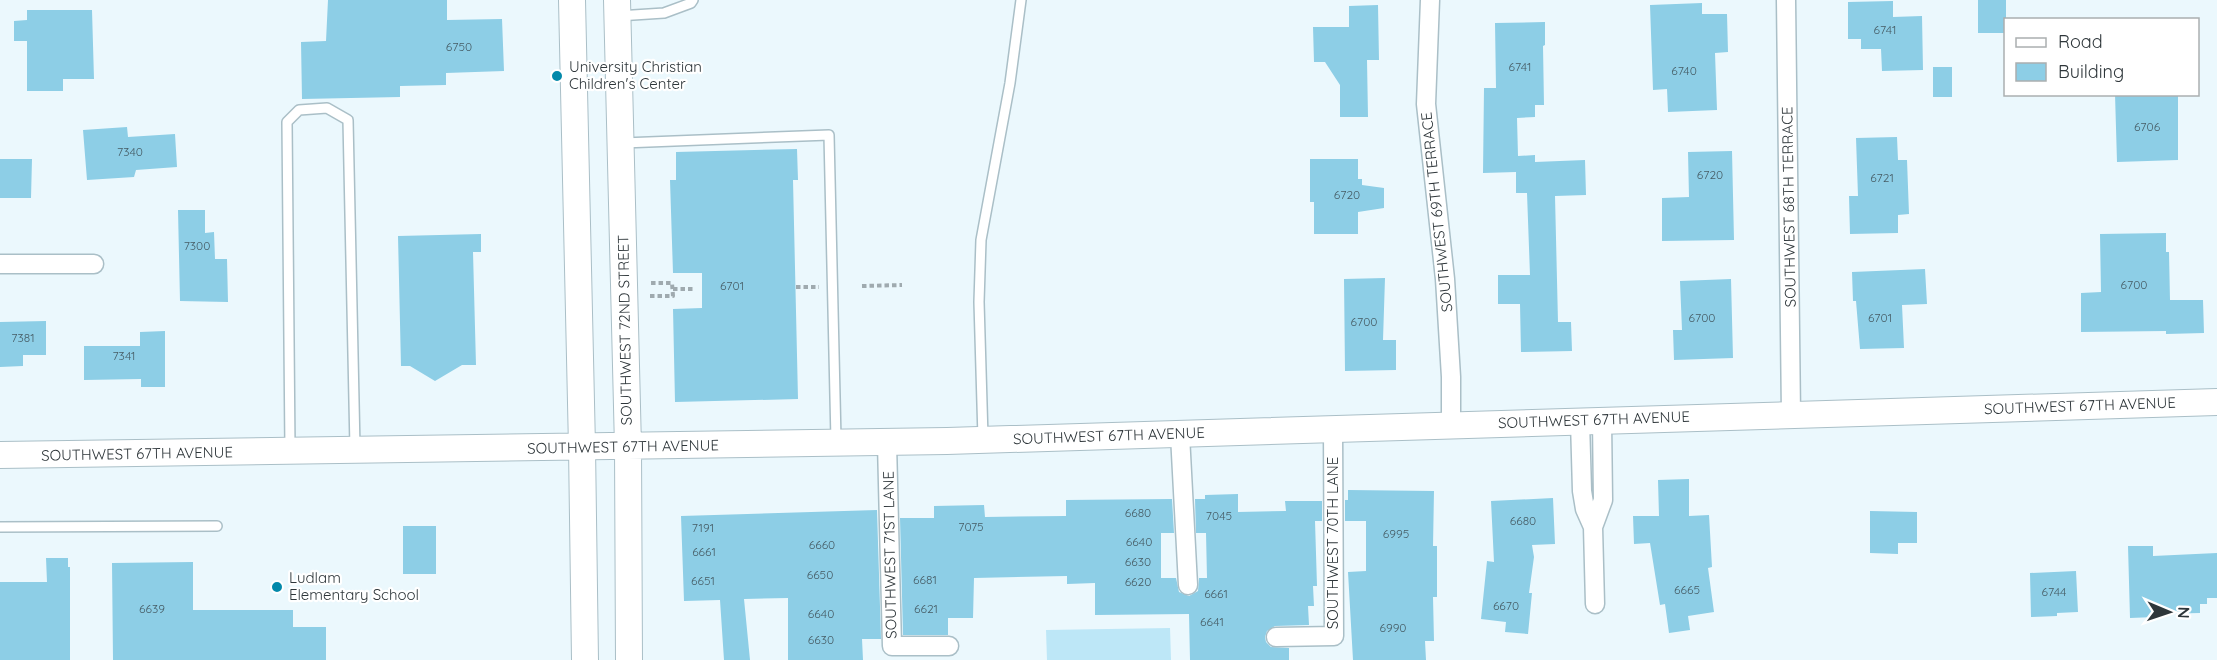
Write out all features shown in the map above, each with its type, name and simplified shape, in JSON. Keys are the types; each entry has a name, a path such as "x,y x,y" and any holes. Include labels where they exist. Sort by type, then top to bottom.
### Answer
{"main road":[{"path":"572,0 585,660"},
{"name":"SOUTHWEST 72ND STREET","path":"617,8 628,447 630,660"},
{"name":"SOUTHWEST 67TH AVENUE","path":"0,455 887,443 2217,402"}],"street":[{"name":"SOUTHWEST 69TH TERRACE","path":"1430,0 1426,104 1445,279 1451,377 1451,424"},
{"name":"SOUTHWEST 68TH TERRACE","path":"1786,0 1791,415"},
{"path":"0,264 94,264"},
{"path":"1591,420 1603,500 1593,527 1595,603"},
{"name":"SOUTHWEST 70TH LANE","path":"1276,637 1334,636 1333,428"},
{"path":"1180,435 1188,585"},
{"name":"SOUTHWEST 71ST LANE","path":"887,443 892,646 949,646"}],"lane":[{"path":"617,8 664,13 691,3 693,0"},
{"path":"983,440 979,302 981,240 1010,82 1021,0"},
{"path":"290,452 287,122 299,110 327,108 348,120 356,451"},
{"path":"620,143 829,135 836,443"},
{"path":"0,527 217,526"}],"path":[{"path":"650,283 672,283 673,290 673,296 650,296"},
{"path":"862,286 902,285"},
{"path":"796,287 820,287"},
{"path":"673,290 693,289"}],"shaded area":[{"path":"1170,628 1171,660 1047,660 1046,630"}],"building":[{"path":"328,0 447,0 447,20 502,19 504,71 446,73 446,85 400,86 400,97 302,99 301,42 326,41"},
{"path":"1978,0 2006,0 2004,33 1978,33"},
{"path":"1893,1 1893,17 1922,16 1923,70 1882,71 1881,49 1861,49 1861,39 1848,39 1848,2"},
{"path":"1702,3 1702,14 1727,14 1728,52 1715,53 1717,110 1668,112 1667,89 1653,90 1650,5"},
{"path":"1378,5 1379,60 1367,60 1368,117 1340,117 1340,85 1325,62 1314,62 1313,27 1349,27 1349,6"},
{"path":"27,10 92,10 94,79 63,79 63,91 27,91 27,41 14,41 14,21 27,20"},
{"path":"1545,22 1544,105 1535,105 1535,117 1517,118 1518,156 1535,155 1535,162 1585,160 1586,195 1555,196 1558,322 1571,322 1572,351 1521,352 1520,304 1498,304 1498,275 1530,275 1527,193 1516,193 1516,172 1483,173 1484,88 1496,88 1495,23"},
{"path":"1933,67 1952,67 1952,97 1933,97"},
{"path":"2115,96 2178,96 2178,160 2117,162"},
{"path":"127,127 128,137 175,134 177,167 136,170 134,177 87,180 83,130"},
{"path":"1897,137 1898,160 1907,160 1909,214 1898,215 1898,233 1850,234 1849,196 1858,196 1856,138"},
{"path":"797,149 798,180 793,180 798,399 675,402 673,309 702,308 702,273 673,273 670,180 676,180 676,152"},
{"path":"1732,151 1734,240 1662,241 1662,198 1689,197 1688,152"},
{"path":"0,159 32,159 31,198 0,198"},
{"path":"1310,159 1358,159 1358,179 1362,179 1362,185 1384,188 1384,208 1358,212 1358,234 1314,234 1314,202 1310,202"},
{"path":"178,210 205,210 205,233 214,232 215,259 227,259 228,302 180,301"},
{"path":"2166,233 2166,252 2169,252 2170,300 2203,300 2204,333 2081,332 2081,293 2101,292 2100,234"},
{"path":"481,234 481,252 473,252 476,365 462,365 435,381 410,366 401,366 398,236"},
{"path":"1925,269 1927,304 1902,305 1904,348 1860,349 1856,301 1853,301 1852,272"},
{"path":"1385,278 1383,340 1396,340 1396,370 1345,371 1344,279"},
{"path":"1731,279 1733,358 1674,360 1673,330 1682,330 1680,281"},
{"path":"46,321 46,355 23,355 23,366 0,367 0,322"},
{"path":"165,331 165,387 141,387 141,379 84,380 84,346 140,346 140,332"},
{"path":"1689,479 1689,516 1709,515 1712,567 1708,568 1714,612 1688,616 1690,630 1669,633 1665,604 1660,605 1650,543 1634,544 1633,516 1659,516 1658,480"},
{"path":"1348,490 1434,491 1433,546 1437,546 1437,597 1433,597 1434,641 1425,641 1426,660 1353,660 1348,572 1366,571 1366,521 1345,521 1345,500 1348,500"},
{"path":"1238,494 1238,512 1286,511 1285,501 1322,501 1322,521 1315,521 1317,586 1313,586 1314,606 1308,606 1309,625 1275,626 1267,631 1265,637 1271,647 1289,648 1289,660 1190,660 1189,614 1095,615 1095,583 1067,584 1067,576 974,578 973,618 948,618 948,635 903,635 900,518 934,518 934,506 984,505 985,517 1066,516 1066,500 1172,499 1174,533 1161,533 1161,578 1176,578 1179,592 1189,596 1198,591 1199,578 1207,578 1206,533 1196,533 1195,499 1205,499 1205,495"},
{"path":"1553,498 1555,544 1532,545 1534,557 1529,593 1532,593 1528,634 1505,632 1506,622 1481,619 1487,561 1494,562 1491,501"},
{"path":"877,510 881,639 862,639 863,660 788,660 788,598 744,599 750,660 724,660 720,600 684,601 681,516"},
{"path":"1870,511 1917,512 1917,543 1898,543 1898,554 1870,553"},
{"path":"403,526 436,526 436,574 403,574"},
{"path":"2128,546 2153,546 2153,556 2217,553 2217,598 2207,598 2207,604 2200,604 2200,613 2155,614 2155,617 2130,618"},
{"path":"46,558 68,558 68,567 70,567 70,660 0,660 0,582 47,582"},
{"path":"193,562 193,610 293,610 293,627 326,627 326,660 113,660 112,563"},
{"path":"2076,571 2078,612 2031,617 2030,573"}],"place":[{"name":"University Christian Children's Center","path":"557,76"},
{"name":"Ludlam Elementary School","path":"277,587"}]}
